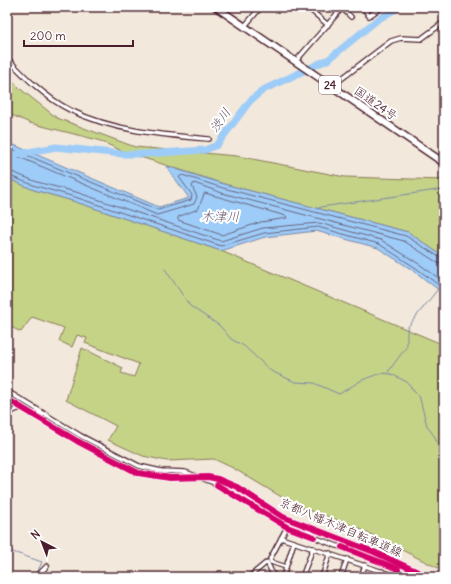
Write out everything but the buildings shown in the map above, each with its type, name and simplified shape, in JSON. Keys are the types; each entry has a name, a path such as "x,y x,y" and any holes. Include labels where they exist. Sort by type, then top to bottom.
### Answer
{"highway":[{"name":"国道24号","path":"216,7 444,163"}],"street":[{"path":"244,27 261,7"},
{"path":"307,7 328,25"},
{"path":"363,7 368,16 382,7"},
{"path":"295,62 343,8 351,17"},
{"path":"332,86 391,41 400,38 421,39 426,37 444,22"},
{"path":"7,58 43,92 69,110 93,120 114,127 209,138"},
{"path":"7,391 80,436 140,466 157,470 185,472 212,482 287,527 398,569 398,577 365,564 281,538"},
{"path":"7,416 13,410 23,408 42,415 46,414"},
{"path":"249,577 268,560 287,527"},
{"path":"283,577 294,542"},
{"path":"339,556 341,547"},
{"path":"302,577 313,548"},
{"path":"322,577 330,553"},
{"path":"341,577 347,559"},
{"path":"268,560 286,567"},
{"path":"268,560 274,577"},
{"path":"361,577 365,564"},
{"path":"36,577 47,566"},
{"path":"380,577 382,571"}],"green space":[{"path":"7,74 18,87 57,118 135,147 237,156 345,177 444,180 444,257 408,232 224,184 122,151 98,140 30,123 7,113"},
{"path":"7,178 34,190 73,201 221,251 444,345 444,571 356,527 295,505 233,468 214,459 167,461 143,456 108,440 116,426 66,400 82,348 123,368 121,373 134,377 139,364 85,343 87,338 77,335 72,347 59,341 64,328 32,317 21,332 7,325"}],"water":[{"name":"木津川","path":"7,142 159,207 189,198 166,166 224,184 408,232 444,257 444,294 414,271 378,248 316,231 265,237 221,251 73,201 34,190 7,178"}],"waterway":[{"name":"渋川","path":"7,156 56,147 122,154 205,150 217,145 250,101 263,90 329,59 377,20 399,7"},
{"path":"317,209 321,207 444,189"},
{"path":"165,269 190,306 220,326 231,339 244,346 271,371 295,382 314,383 339,394 362,380 381,373 391,374 407,382 420,399 427,426 435,437 444,465"},
{"path":"388,372 407,346 407,328 438,289"},
{"path":"7,550 42,562 37,573 33,577"}],"cycle path":[{"name":"京都八幡木津自転車道線","path":"7,399 77,441 138,473 170,478 208,477 218,479 237,487 283,517 374,552 429,577"},
{"path":"217,485 287,527 314,537"},
{"path":"342,547 398,569 398,577"}]}
